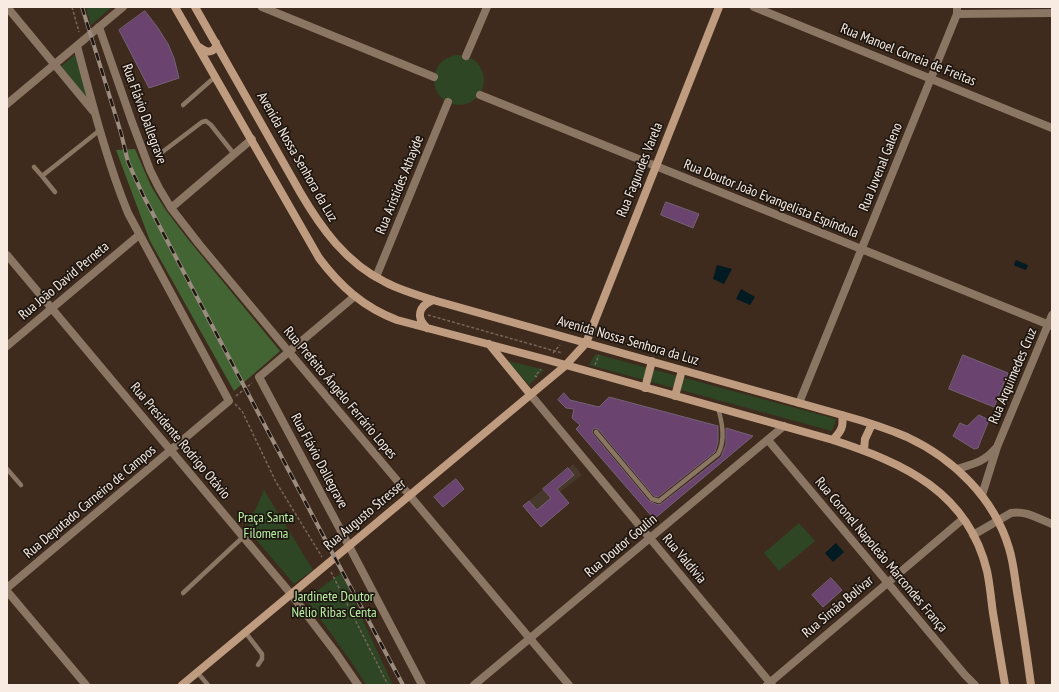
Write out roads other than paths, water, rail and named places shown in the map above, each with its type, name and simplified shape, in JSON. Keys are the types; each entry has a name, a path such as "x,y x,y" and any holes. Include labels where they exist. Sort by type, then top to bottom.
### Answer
{"main road":[{"path":"175,7 216,76 319,258 335,277 355,296 373,309 397,320 489,344 833,440 864,450 904,468 944,496 963,519 978,545 987,571 1005,685"},
{"name":"Avenida Nossa Senhora da Luz","path":"196,7 318,222 335,243 350,258 376,277 397,288 433,300 842,414 892,431 921,444 935,452 957,469 982,495 1005,535 1012,561 1032,685"},
{"name":"Rua Fagundes Varela","path":"586,343 719,7"},
{"path":"198,46 204,51 211,52 216,46 216,43"},
{"path":"428,329 422,323 420,313 422,307 427,302 433,300"},
{"name":"Rua Augusto Stresser","path":"182,685 565,366 586,343"},
{"path":"489,344 530,394"},
{"path":"645,388 652,361"},
{"path":"675,396 682,370"},
{"path":"833,440 842,427 842,414"},
{"path":"864,450 865,439 872,424"}],"street":[{"path":"7,7 96,114"},
{"path":"7,104 123,7"},
{"path":"262,7 434,77"},
{"path":"466,56 486,7"},
{"name":"Rua Manoel Correia de Freitas","path":"754,7 1052,128"},
{"path":"957,11 1052,13"},
{"name":"Rua Juvenal Galeno","path":"800,403 957,11"},
{"name":"Rua Flávio Dallegrave","path":"99,27 150,170 170,208"},
{"path":"77,46 100,130 118,188 139,235"},
{"name":"Rua Doutor João Evangelista Espíndola","path":"480,95 1050,326"},
{"name":"Rua Aristides Athaýde","path":"376,277 448,102"},
{"path":"170,208 252,139"},
{"name":"Rua Prefeito Ângelo Ferrário Lopes","path":"170,208 198,244 570,685"},
{"name":"Rua João David Perneta","path":"7,346 139,235"},
{"name":"Rua Deputado Carneiro de Campos","path":"7,589 230,401 139,235"},
{"name":"Rua Presidente Rodrigo Otávio","path":"7,255 291,594 336,653 358,685"},
{"path":"289,352 355,296"},
{"name":"Rua Arquimedes Cruz","path":"982,495 997,447 1050,326 1052,315"},
{"name":"Rua Flávio Dallegrave","path":"289,352 259,377 422,685"},
{"name":"Rua Valdívia","path":"530,394 769,684"},
{"name":"Rua Doutor Goulin","path":"474,685 784,426"},
{"name":"Rua Coronel Napoleão Marcondes França","path":"768,440 975,685"},
{"name":"Rua Arquimedes Cruz","path":"957,469 984,460 990,456 997,447"},
{"path":"973,535 1011,514 1018,512 1052,524"},
{"name":"Rua Simão Bolívar","path":"769,684 963,519"},
{"path":"7,589 86,685"}],"lane":[{"path":"183,105 216,76"},
{"path":"161,153 202,122 206,121 211,125 234,154"},
{"path":"42,176 100,130"},
{"path":"34,167 55,192"},
{"path":"596,432 652,499 659,501 718,454 722,448 722,426 718,408"},
{"path":"7,469 21,485"},
{"path":"183,592 243,537"},
{"path":"245,632 262,654 262,659 258,665"},
{"path":"197,672 208,685"}],"water":[{"path":"1016,260 1028,265 1026,270 1015,266 1014,264"},
{"path":"717,265 732,269 724,284 713,279"},
{"path":"741,289 755,297 750,305 736,299"},
{"path":"836,543 844,552 833,562 825,553"}],"railway":[{"path":"82,7 121,133 128,162 143,195 403,685"}],"park label":[{"name":"Praça Santa Filomena","path":"266,526"},
{"name":"Jardinete Doutor Nélio Ribas Centa","path":"334,606"}]}
